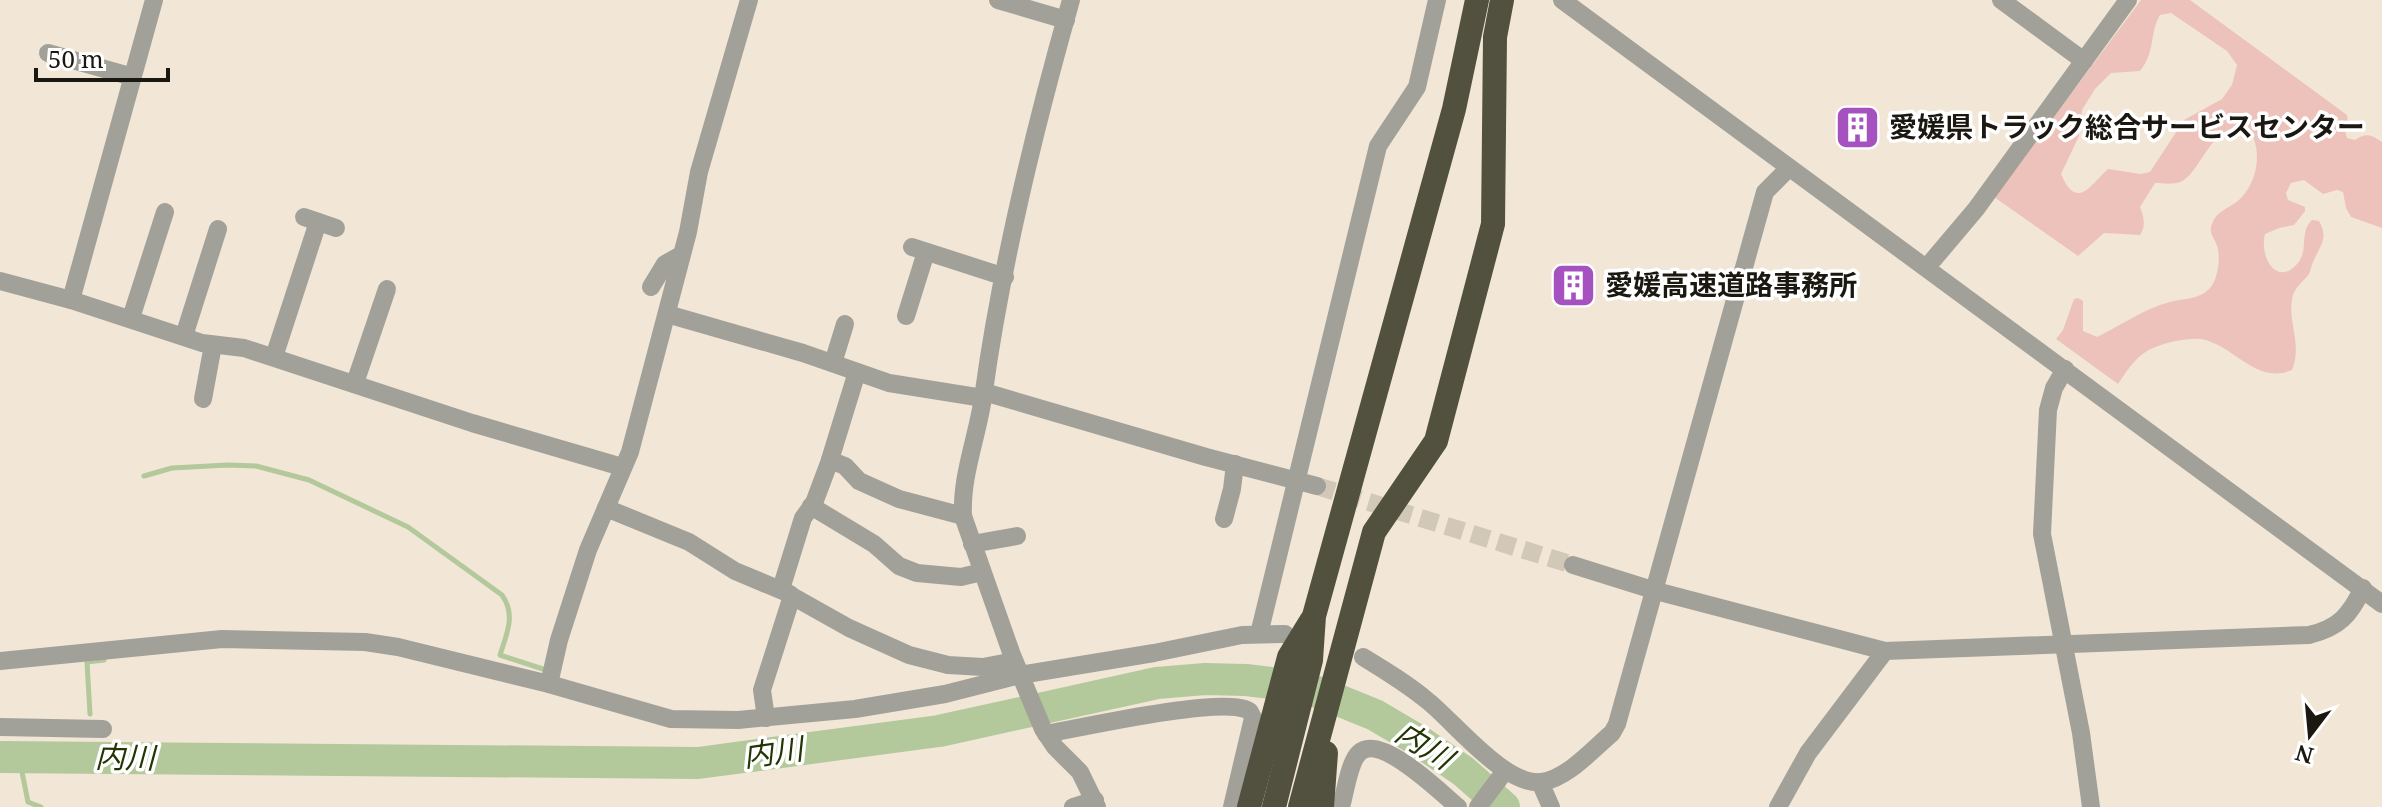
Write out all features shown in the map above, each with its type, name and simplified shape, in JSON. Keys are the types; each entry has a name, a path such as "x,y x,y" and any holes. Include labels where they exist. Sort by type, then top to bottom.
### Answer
{"highway":[{"path":"1249,807 1295,651 1314,616 1359,460 1454,109 1477,0"},
{"path":"1300,807 1374,532 1436,441 1493,224 1495,37 1502,0"},
{"path":"1274,807 1295,651"},
{"path":"1322,807 1329,694"}],"street":[{"path":"71,300 154,0"},
{"path":"549,684 578,579 630,452 667,314 665,309 681,255 699,172 749,0"},
{"path":"998,0 1066,20"},
{"path":"1071,0 1031,156 962,493 963,516 972,544 1019,673 1044,731 1080,772 1096,803 1073,807"},
{"path":"1259,634 1378,146 1417,87 1437,0"},
{"path":"1562,0 2375,594 2335,627 2309,635 1885,651 1656,591 1573,565"},
{"path":"2001,0 2084,61"},
{"path":"1927,267 1976,209 2128,0"},
{"path":"48,53 133,77"},
{"path":"1363,657 1430,702 1503,774 1540,782 1560,776 1612,733 1656,591 1765,192 1789,168"},
{"path":"131,318 165,212"},
{"path":"274,357 319,223"},
{"path":"184,336 218,229"},
{"path":"906,316 919,250 1005,277"},
{"path":"651,287 665,264 681,255"},
{"path":"0,281 213,345 244,348 472,423 622,467"},
{"path":"355,383 387,289"},
{"path":"667,314 907,387 984,395 1317,486"},
{"path":"833,363 845,324"},
{"path":"203,399 213,345"},
{"path":"2065,369 2054,388 2048,410 2041,518 2081,733 2091,807"},
{"path":"766,718 762,690 803,518 830,460 857,372"},
{"path":"830,460 845,466 859,481 899,499 963,516"},
{"path":"1224,519 1235,464"},
{"path":"811,506 874,544 899,566 917,573 961,577 982,572"},
{"path":"606,508 689,542 735,571 787,592 849,628 909,655 948,665 1019,673"},
{"path":"972,544 1017,536"},
{"path":"0,661 222,639 331,641 398,647 549,684 671,719 766,718 870,707 945,694 1019,673 1154,653 1242,635 1259,634 1295,651"},
{"path":"1778,807 1808,753 1885,651"},
{"path":"1044,731 1216,706 1245,709 1253,718 1232,807"},
{"path":"0,727 103,729"},
{"path":"1341,807 1353,762 1359,752 1370,747 1383,749 1404,763 1458,807"},
{"path":"1478,807 1503,774"},
{"path":"1540,782 1551,807"}],"shaded area":[{"path":"2141,0 2190,0 2347,115 2347,138 2355,140 2368,135 2382,142 2382,228 2351,217 2343,192 2337,190 2323,194 2304,180 2291,183 2286,193 2288,200 2305,207 2305,211 2294,225 2265,234 2267,260 2277,271 2283,272 2290,270 2301,258 2306,230 2312,220 2319,221 2323,232 2309,274 2293,295 2291,313 2296,350 2292,370 2279,373 2256,369 2213,343 2192,339 2148,351 2136,360 2118,384 2056,339 2063,330 2074,299 2083,301 2083,331 2097,337 2151,308 2196,297 2210,288 2219,262 2212,224 2220,213 2245,193 2254,176 2257,158 2250,131 2237,128 2217,138 2188,177 2180,182 2155,183 2140,207 2144,221 2140,235 2104,233 2078,256 1994,197","holes":["2171,13 2227,51 2237,65 2232,85 2222,99 2184,120 2150,172 2141,174 2108,169 2090,187 2078,193 2067,185 2061,174 2079,136 2082,110 2095,89 2111,73 2140,71 2148,56 2160,15"]}],"waterway":[{"path":"144,476 172,468 256,466 309,480 408,527 502,595 509,617 500,655 546,670"},
{"path":"90,714 87,662 104,660"},
{"name":"内川","path":"0,757 698,763 939,731 1157,683 1246,680 1289,685 1321,693 1375,715 1463,771 1504,807"},
{"path":"19,757 28,802 41,807"}],"tunnel":[{"path":"1317,486 1573,565"}],"place":[{"name":"愛媛県トラック総合サービスセンター","path":"1858,127"},
{"name":"愛媛高速道路事務所","path":"1574,285"}]}
